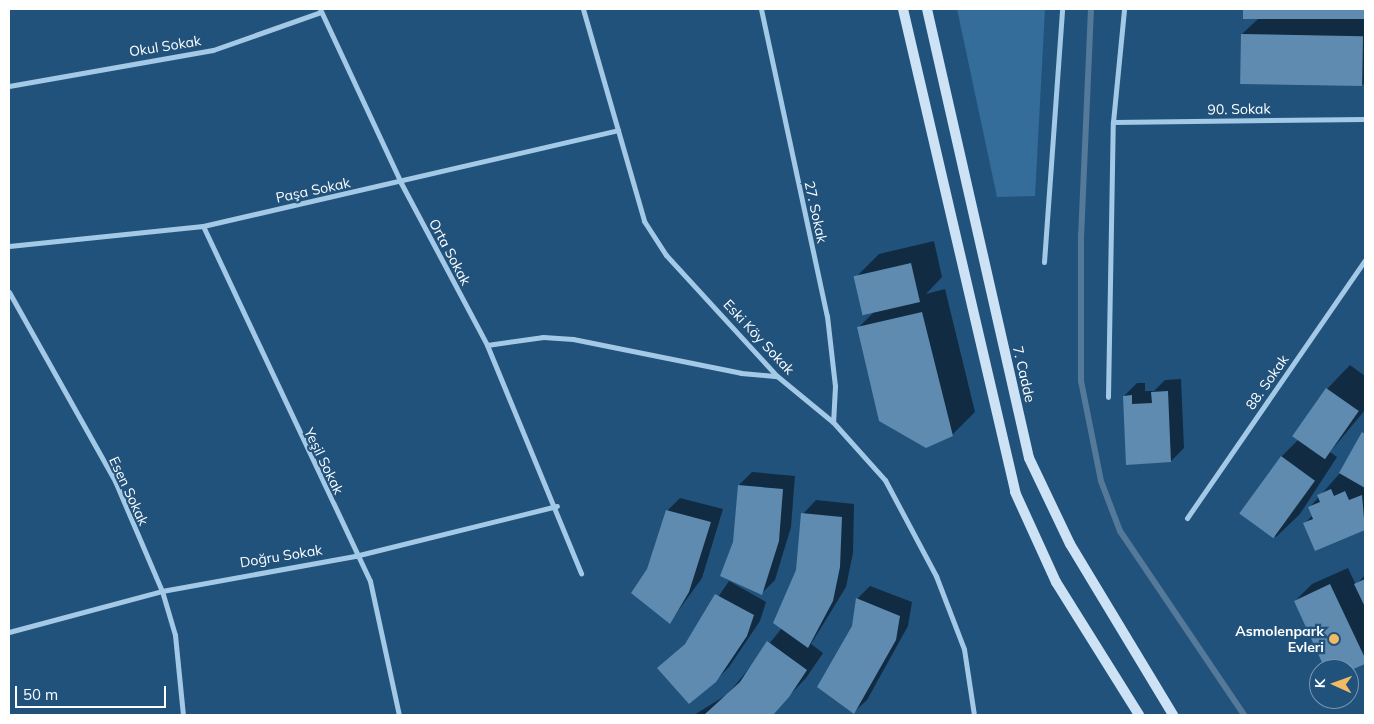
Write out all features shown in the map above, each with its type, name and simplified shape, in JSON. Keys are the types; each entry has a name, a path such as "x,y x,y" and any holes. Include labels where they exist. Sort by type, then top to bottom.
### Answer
{"main road":[{"path":"903,9 1015,492 1056,582 1139,715"},
{"name":"7. Cadde","path":"927,9 1029,458 1070,544 1173,715"}],"street":[{"name":"Eski Köy Sokak","path":"583,9 644,221 666,255 777,376 833,422 884,480 936,576 964,649 974,715"},
{"name":"27. Sokak","path":"761,9 827,316 835,386 833,422"},
{"path":"1044,262 1062,9"},
{"path":"1108,397 1113,122 1124,9"},
{"name":"Okul Sokak","path":"9,86 213,50 320,10"},
{"name":"Orta Sokak","path":"320,10 401,183 487,345 557,506 581,573"},
{"name":"90. Sokak","path":"1113,122 1365,119"},
{"name":"Paşa Sokak","path":"9,246 203,226 401,183 618,130"},
{"name":"Yeşil Sokak","path":"203,226 355,556 370,581 399,715"},
{"name":"88. Sokak","path":"1187,518 1365,260"},
{"name":"Esen Sokak","path":"9,292 115,481 162,591 175,635 183,715"},
{"path":"487,345 543,337 573,340 741,373 777,376"},
{"name":"Doğru Sokak","path":"9,630 162,591 355,556 557,506"}],"shaded area":[{"path":"957,9 1045,9 1035,196 997,197"}],"building":[{"path":"1243,9 1365,9 1365,19 1243,19"},
{"path":"1241,34 1363,36 1362,86 1240,84"},
{"path":"911,263 920,302 863,315 854,276"},
{"path":"922,312 953,436 926,448 879,421 857,327"},
{"path":"1326,388 1359,411 1325,459 1292,436"},
{"path":"1168,391 1171,462 1126,465 1123,396 1132,395 1132,404 1152,403 1151,392"},
{"path":"1362,432 1365,434 1365,488 1339,473"},
{"path":"1281,456 1315,481 1273,538 1239,513"},
{"path":"738,485 783,489 779,541 762,595 720,576 733,542"},
{"path":"1331,489 1334,496 1345,491 1349,500 1362,495 1365,530 1315,551 1303,523 1313,519 1308,507 1320,502 1317,495"},
{"path":"666,510 711,522 689,592 670,624 631,593 647,569"},
{"path":"801,513 842,517 840,567 833,601 808,648 773,623 796,570"},
{"path":"1365,579 1365,607 1354,584"},
{"name":"Asmolenpark Evleri","path":"1330,584 1365,658 1365,664 1359,667 1359,659 1320,659 1294,601"},
{"path":"715,594 754,615 747,636 716,682 689,704 657,668 685,644"},
{"path":"856,598 900,616 896,640 854,714 817,687 852,626"},
{"path":"767,641 807,670 789,697 773,715 704,715 740,682"}],"waterway":[{"path":"1091,9 1081,234 1081,381 1101,481 1120,531 1244,715"}],"place":[{"name":"Asmolenpark Evleri","path":"1334,639"}]}
